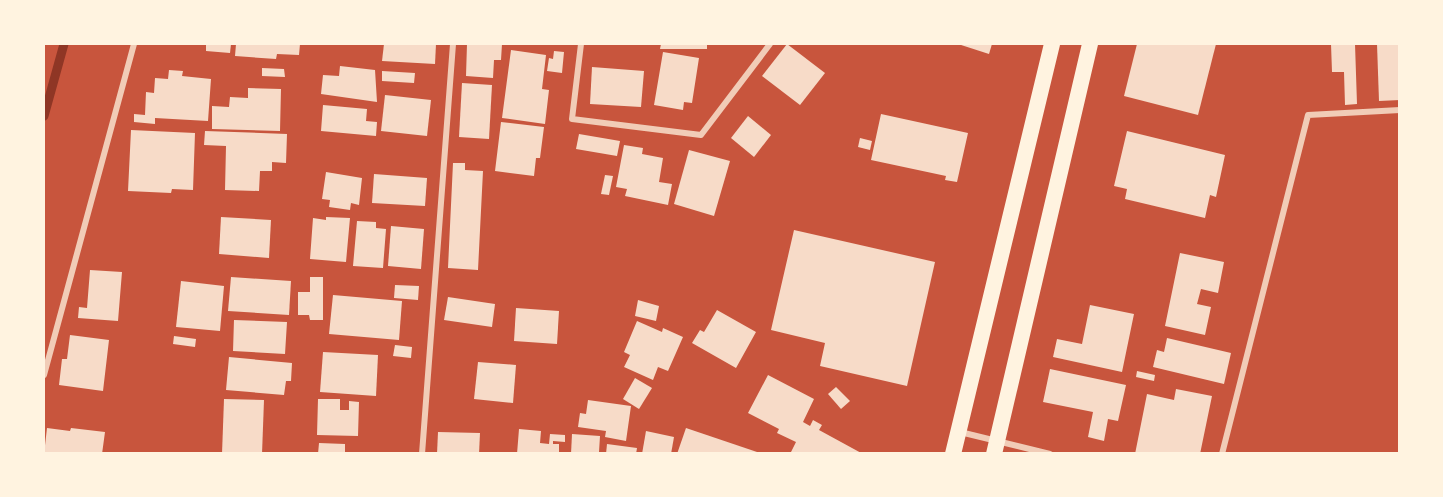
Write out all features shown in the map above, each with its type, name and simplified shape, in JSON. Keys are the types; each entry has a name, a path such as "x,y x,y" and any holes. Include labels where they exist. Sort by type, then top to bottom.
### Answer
{"highway":[{"path":"953,453 1052,44"},
{"path":"995,447 1090,44"}],"street":[{"path":"44,375 134,44"},
{"path":"422,453 453,44"},
{"path":"581,44 572,119 701,135 770,44"},
{"path":"1222,453 1308,115 1400,110"},
{"path":"958,432 995,447 1050,453"}],"building":[{"path":"206,44 231,44 230,53 206,51"},
{"path":"236,44 300,44 299,55 277,54 276,59 235,56"},
{"path":"384,44 436,44 435,64 382,61"},
{"path":"467,44 502,44 501,60 494,60 493,78 466,76"},
{"path":"661,44 707,44 707,49 660,49"},
{"path":"787,44 825,73 800,105 762,76"},
{"path":"958,44 992,44 989,54"},
{"path":"1137,44 1216,44 1198,115 1124,96"},
{"path":"1331,44 1355,44 1357,104 1345,105 1344,72 1332,72"},
{"path":"1377,44 1400,44 1400,100 1379,101"},
{"path":"511,50 546,55 542,89 549,90 545,124 502,118"},
{"path":"554,51 564,52 562,73 547,71 549,58 553,59"},
{"path":"663,52 699,58 692,103 684,102 683,110 654,105"},
{"path":"340,66 375,70 377,102 321,94 323,75 339,76"},
{"path":"592,67 644,71 641,107 590,104"},
{"path":"262,68 284,69 285,77 262,76"},
{"path":"169,70 183,71 182,76 211,79 208,121 155,118 155,124 134,122 134,114 145,115 146,92 154,93 155,78 168,79"},
{"path":"382,71 415,73 414,83 382,81"},
{"path":"462,83 492,85 489,139 459,137"},
{"path":"248,88 281,89 280,131 212,129 212,106 229,107 230,97 248,98"},
{"path":"385,95 431,100 427,136 381,131"},
{"path":"323,105 367,109 366,121 377,122 376,136 321,131"},
{"path":"881,114 968,133 957,182 945,180 946,176 871,160"},
{"path":"748,116 771,135 754,157 731,138"},
{"path":"501,122 544,127 540,158 536,158 534,176 495,171"},
{"path":"131,130 195,133 193,190 172,189 171,193 128,191"},
{"path":"205,131 287,134 286,163 272,162 272,171 260,171 259,191 225,190 226,146 204,145"},
{"path":"1127,131 1225,155 1216,197 1210,195 1205,218 1125,199 1127,189 1114,186"},
{"path":"579,134 620,141 617,156 576,149"},
{"path":"860,138 872,141 870,150 858,147"},
{"path":"624,145 643,148 642,154 663,158 659,182 672,184 668,205 625,196 627,189 616,187"},
{"path":"689,150 730,161 714,216 674,204"},
{"path":"453,163 465,163 465,170 483,171 478,270 448,268"},
{"path":"326,172 362,178 359,205 351,203 350,210 329,207 330,200 322,199"},
{"path":"374,174 427,178 425,206 372,203"},
{"path":"605,175 613,176 609,195 601,194"},
{"path":"221,217 271,220 269,258 219,254"},
{"path":"326,217 350,218 346,262 310,259 313,218 326,220"},
{"path":"357,221 376,222 376,228 386,229 383,268 353,266"},
{"path":"391,226 424,229 421,269 388,266"},
{"path":"794,230 935,262 907,386 820,366 825,343 771,330"},
{"path":"1180,253 1224,262 1218,293 1201,289 1197,304 1211,307 1205,335 1165,326"},
{"path":"90,270 122,272 118,321 78,318 79,307 87,308"},
{"path":"231,277 291,281 289,315 228,311"},
{"path":"310,277 323,277 323,320 310,320 309,315 298,315 298,292 310,292"},
{"path":"181,281 224,286 220,331 176,327"},
{"path":"395,285 419,286 418,300 394,298"},
{"path":"333,295 402,301 399,340 329,334"},
{"path":"448,297 495,304 492,327 444,320"},
{"path":"638,300 659,306 656,321 635,316"},
{"path":"1090,305 1134,314 1122,372 1053,357 1057,339 1082,344"},
{"path":"516,308 559,311 557,344 514,341"},
{"path":"717,310 756,332 736,368 692,343 700,330 704,332"},
{"path":"234,320 287,322 285,354 233,351"},
{"path":"637,321 662,332 663,328 683,337 668,371 658,367 653,380 624,367 630,355 624,352"},
{"path":"70,335 109,340 103,391 59,385 62,359 67,359"},
{"path":"174,336 196,339 195,347 173,344"},
{"path":"1167,338 1231,353 1224,384 1153,367 1157,350 1164,352"},
{"path":"395,345 412,347 411,358 393,356"},
{"path":"323,352 378,355 376,396 320,392"},
{"path":"229,357 292,363 291,381 286,381 284,395 226,390"},
{"path":"478,362 516,365 513,403 474,399"},
{"path":"1050,369 1126,385 1118,421 1108,419 1104,441 1088,437 1093,412 1043,402"},
{"path":"1137,371 1155,375 1154,381 1136,377"},
{"path":"768,375 814,399 803,422 810,426 813,420 822,425 819,430 863,454 790,454 796,442 777,433 779,429 748,413"},
{"path":"635,378 652,388 639,409 623,399"},
{"path":"836,387 850,401 841,409 828,394"},
{"path":"1176,389 1212,396 1200,454 1135,454 1147,394 1174,400"},
{"path":"224,399 264,400 262,454 222,454"},
{"path":"318,399 340,399 340,410 349,410 349,401 359,402 358,436 317,435"},
{"path":"588,400 631,406 626,441 605,437 606,431 578,427 580,413 586,414"},
{"path":"47,428 105,432 102,454 44,454"},
{"path":"686,428 760,453 760,454 677,454"},
{"path":"519,429 541,431 540,443 549,444 550,434 565,435 565,442 553,441 553,444 559,444 559,454 517,454"},
{"path":"646,431 674,437 671,454 642,454"},
{"path":"438,432 480,433 479,454 437,454"},
{"path":"572,434 600,436 599,452 571,454"},
{"path":"319,443 345,444 345,454 318,454"},
{"path":"607,444 637,448 636,454 606,454"}],"waterway":[{"path":"44,116 64,44"}]}
